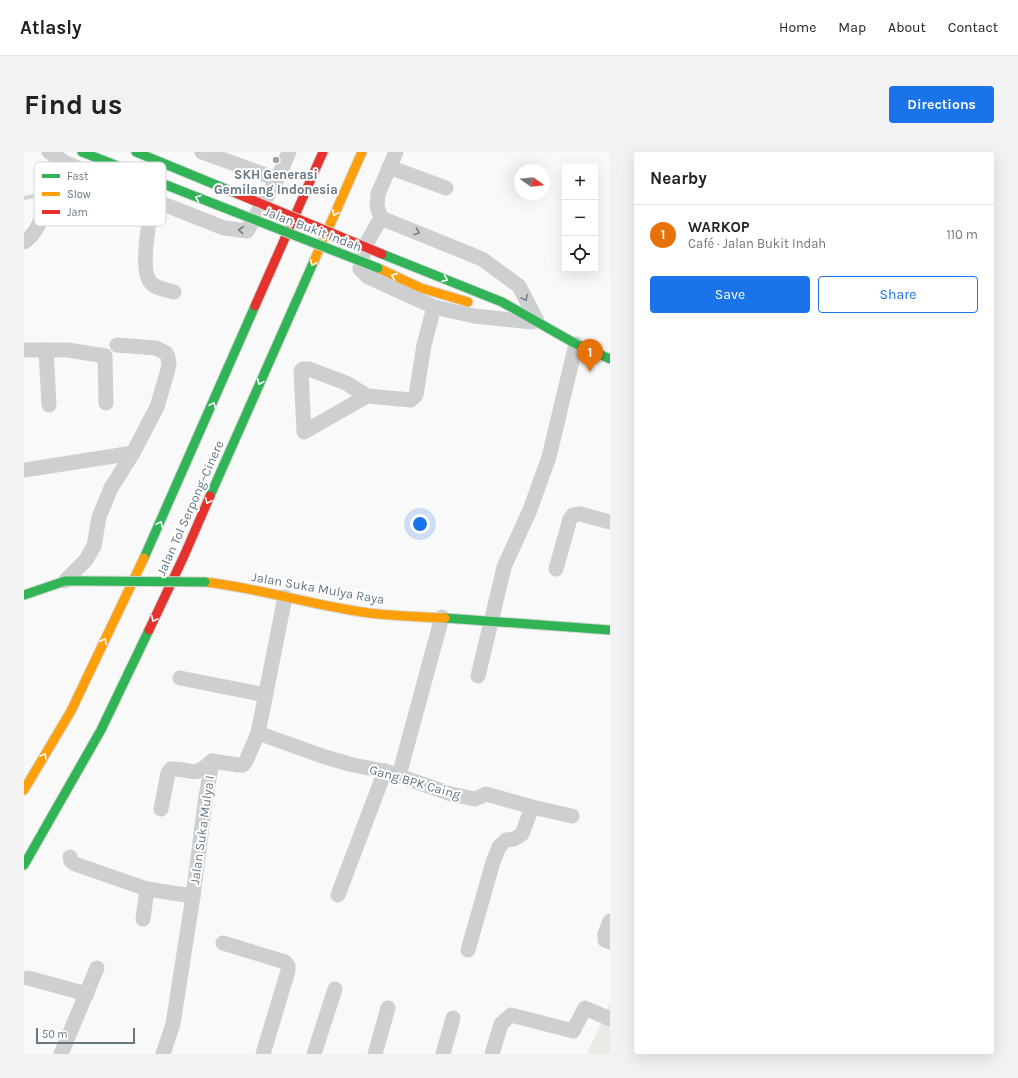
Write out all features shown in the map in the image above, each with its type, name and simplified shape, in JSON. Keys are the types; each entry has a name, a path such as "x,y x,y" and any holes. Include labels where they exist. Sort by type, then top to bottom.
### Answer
{"main road":[{"name":"Jalan Bukit Indah","path":"82,152 105,162"},
{"name":"Jalan Bukit Indah","path":"136,152 160,162"},
{"name":"Jalan Tol Serpong–Cinere","path":"24,790 71,711 151,543 322,152"},
{"name":"Jalan Tol Serpong–Cinere","path":"24,865 101,730 184,556 362,152"},
{"name":"Jalan Bukit Indah","path":"166,164 502,302 576,344 610,359"},
{"name":"Jalan Bukit Indah","path":"166,186 378,268 421,288 475,304"},
{"name":"Jalan Bukit Indah","path":"490,309 538,322"},
{"name":"Jalan Suka Mulya Raya","path":"24,595 65,581 205,582 231,585 369,613 610,630"}],"street":[{"path":"202,152 277,179"},
{"path":"166,205 224,228 247,231 277,179 289,152"},
{"path":"396,152 378,194 377,206 381,218 365,246 360,269 368,277 434,307 474,316 538,322"},
{"path":"53,155 64,162"},
{"path":"389,167 446,188"},
{"path":"381,218 482,258 519,286 538,322"},
{"path":"24,242 35,232 38,226"},
{"path":"148,226 146,276 152,284 174,292"},
{"path":"367,396 304,432 301,371 303,369 309,369 346,383 367,396 411,400 415,397 424,345 434,307"},
{"path":"478,676 504,567 530,510 549,457 576,344"},
{"path":"65,581 86,560 94,546 99,518 111,488 133,453 157,407 169,364 166,353 156,348 117,345"},
{"path":"24,350 68,350 105,356 106,403"},
{"path":"46,350 49,405"},
{"path":"24,470 133,453"},
{"path":"556,569 570,519 573,515 580,514 610,522"},
{"name":"Jalan Suka Mulya I","path":"163,1054 173,1024 212,761 243,765 246,761 258,733 285,597"},
{"path":"401,768 442,617"},
{"path":"180,678 266,695"},
{"name":"Gang BPK Caing","path":"258,733 325,757 352,765 385,771 451,794 475,799 486,794 572,816"},
{"path":"162,809 168,773 171,769 198,772 212,761"},
{"path":"338,895 385,771"},
{"path":"468,950 493,862 499,847 506,840 514,839 522,834 532,807"},
{"path":"70,857 71,861 75,864 147,888 193,896"},
{"path":"143,919 147,888"},
{"path":"610,921 605,934 605,940 610,942"},
{"path":"223,943 285,962 288,966 263,1054"},
{"path":"62,1054 97,968"},
{"path":"28,978 87,994"},
{"path":"314,1054 335,989"},
{"path":"375,1054 388,1008"},
{"path":"492,1054 501,1024 511,1015 573,1031 585,1008 610,1019"},
{"path":"443,1054 453,1018"}],"shaded area":[{"path":"610,1003 610,1054 587,1054"}],"waterway":[{"path":"24,198 34,196"}],"traffic: fast":[{"path":"82,152 108,162"},
{"path":"136,152 160,162"},
{"path":"166,164 238,194"},
{"path":"166,185 235,212"},
{"path":"235,212 378,268"},
{"path":"382,254 502,302 576,344 610,359"},
{"path":"210,496 314,261"},
{"path":"144,558 255,306"},
{"path":"24,595 65,581 87,581"},
{"path":"87,581 205,582"},
{"path":"445,618 610,630"},
{"path":"24,865 101,730 149,630"}],"traffic: slow":[{"path":"314,261 362,152"},
{"path":"378,268 421,288 468,302"},
{"path":"24,790 71,711 144,558"},
{"path":"205,582 246,588 348,610 397,616 445,618"}],"traffic: jam":[{"path":"255,306 323,152"},
{"path":"238,194 382,254"},
{"path":"149,630 210,496"}],"place":[{"name":"SKH Generasi Gemilang Indonesia","path":"276,160"},
{"name":"WARKOP","path":"590,372"}]}
